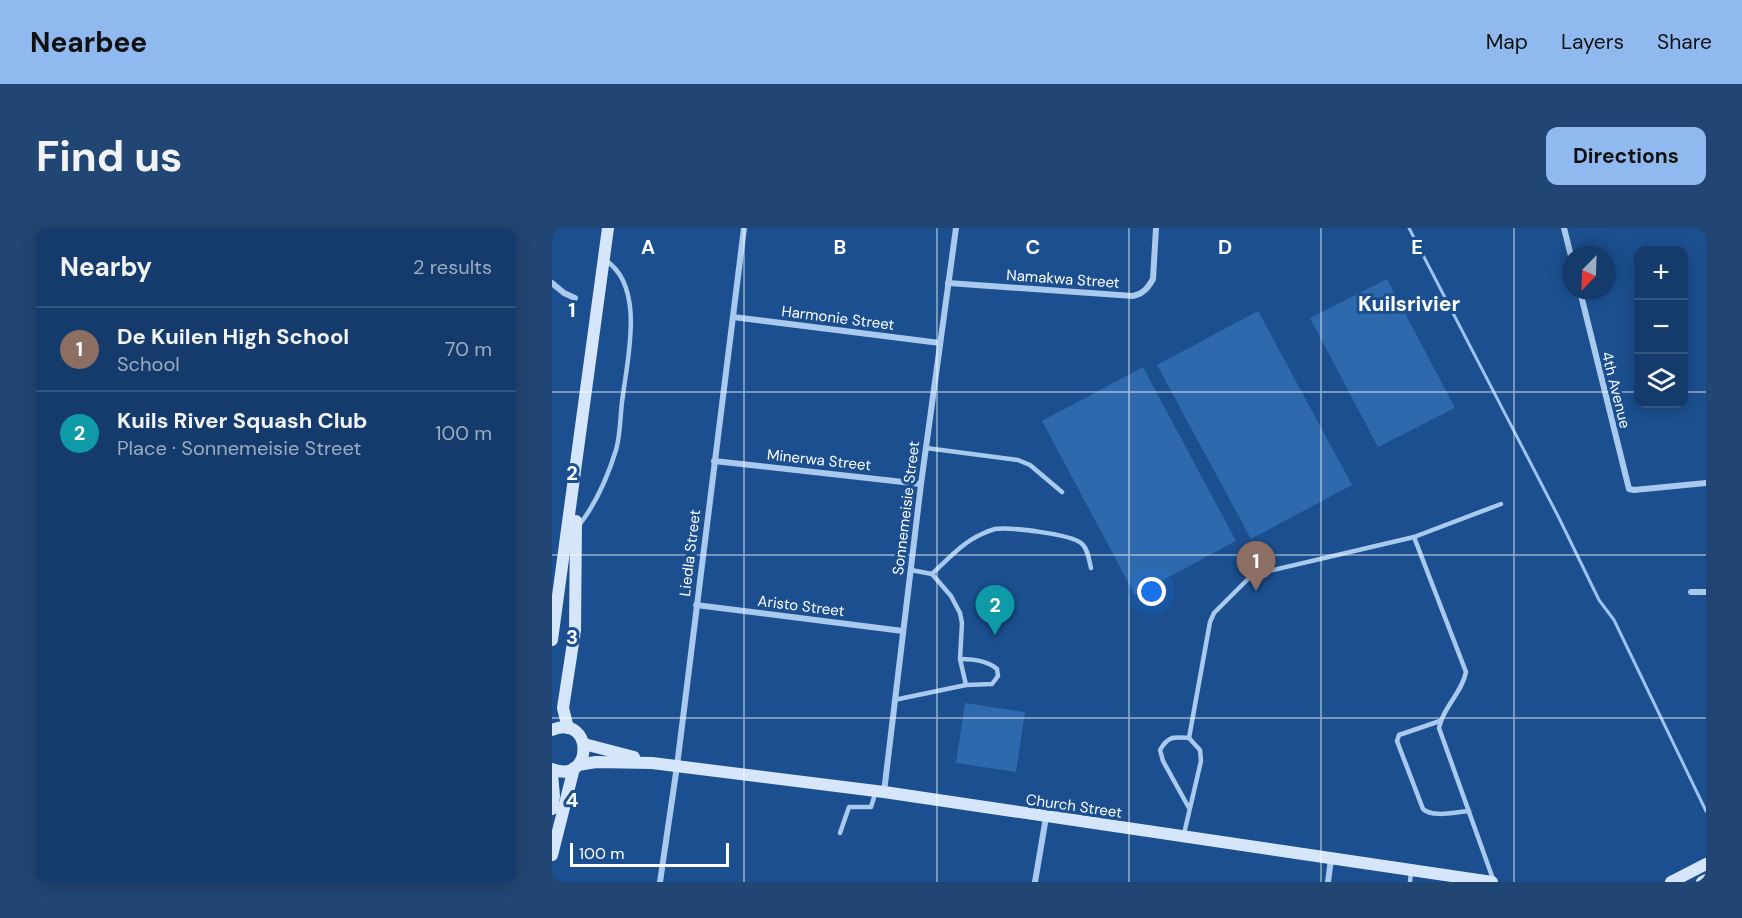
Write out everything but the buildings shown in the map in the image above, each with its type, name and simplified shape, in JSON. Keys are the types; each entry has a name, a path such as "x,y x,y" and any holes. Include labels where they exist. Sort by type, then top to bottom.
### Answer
{"street":[{"path":"552,640 578,463 608,228"},
{"name":"Liedla Street","path":"660,882 744,228"},
{"name":"Sonnemeisie Street","path":"880,792 956,228"},
{"name":"Namakwa Street","path":"948,283 1133,296 1150,285 1153,279 1156,228"},
{"path":"1564,228 1568,246"},
{"path":"552,283 564,293 575,298"},
{"name":"4th Avenue","path":"1582,300 1629,489 1706,483"},
{"name":"Harmonie Street","path":"733,317 940,343"},
{"name":"Minerwa Street","path":"714,461 921,484"},
{"path":"568,728 563,708 575,630 578,463"},
{"path":"1691,592 1706,592"},
{"name":"Aristo Street","path":"696,605 903,631"},
{"path":"552,730 568,728 578,734 584,744 584,755 576,767 552,855"},
{"name":"Church Street","path":"584,744 652,763"},
{"name":"Church Street","path":"552,769 562,771 596,762 652,763 880,792 1331,859 1410,877 1493,882"},
{"path":"552,774 555,796 552,809"},
{"path":"1035,882 1046,818"},
{"path":"1328,882 1331,859"},
{"path":"1671,882 1706,864"}],"lane":[{"path":"576,530 595,502 616,449 631,326 626,286 620,274 605,261"},
{"path":"926,448 1018,460 1030,465 1062,492"},
{"path":"1189,738 1210,622 1214,613 1252,575 1414,537 1501,504"},
{"path":"932,574 980,534 995,529 1069,537 1082,544 1088,554 1091,568"},
{"path":"1414,537 1467,672 1464,684 1440,721 1439,728 1493,882"},
{"path":"911,570 932,574 951,596 960,613 963,623 960,659 966,685"},
{"path":"894,700 966,685 992,684 998,676 999,672 993,665 960,659"},
{"path":"1440,721 1399,735 1396,741 1423,808 1428,813 1469,811"},
{"path":"1183,837 1201,761 1200,750 1189,738 1174,737 1165,741 1160,750 1163,761 1189,808"},
{"path":"840,833 849,807 871,807 880,792"}],"shaded area":[{"path":"1387,279 1455,408 1378,447 1310,318"},
{"path":"1258,311 1352,485 1251,539 1157,365"},
{"path":"1143,367 1236,541 1135,595 1042,421"},
{"path":"965,703 1025,712 1016,772 956,763"}],"waterway":[{"path":"1409,228 1599,600 1614,620 1706,811"}],"place":[{"name":"De Kuilen High School","path":"1256,591"},
{"name":"Kuils River Squash Club","path":"995,635"}],"district":[{"name":"Kuilsrivier","path":"1409,304"}]}
